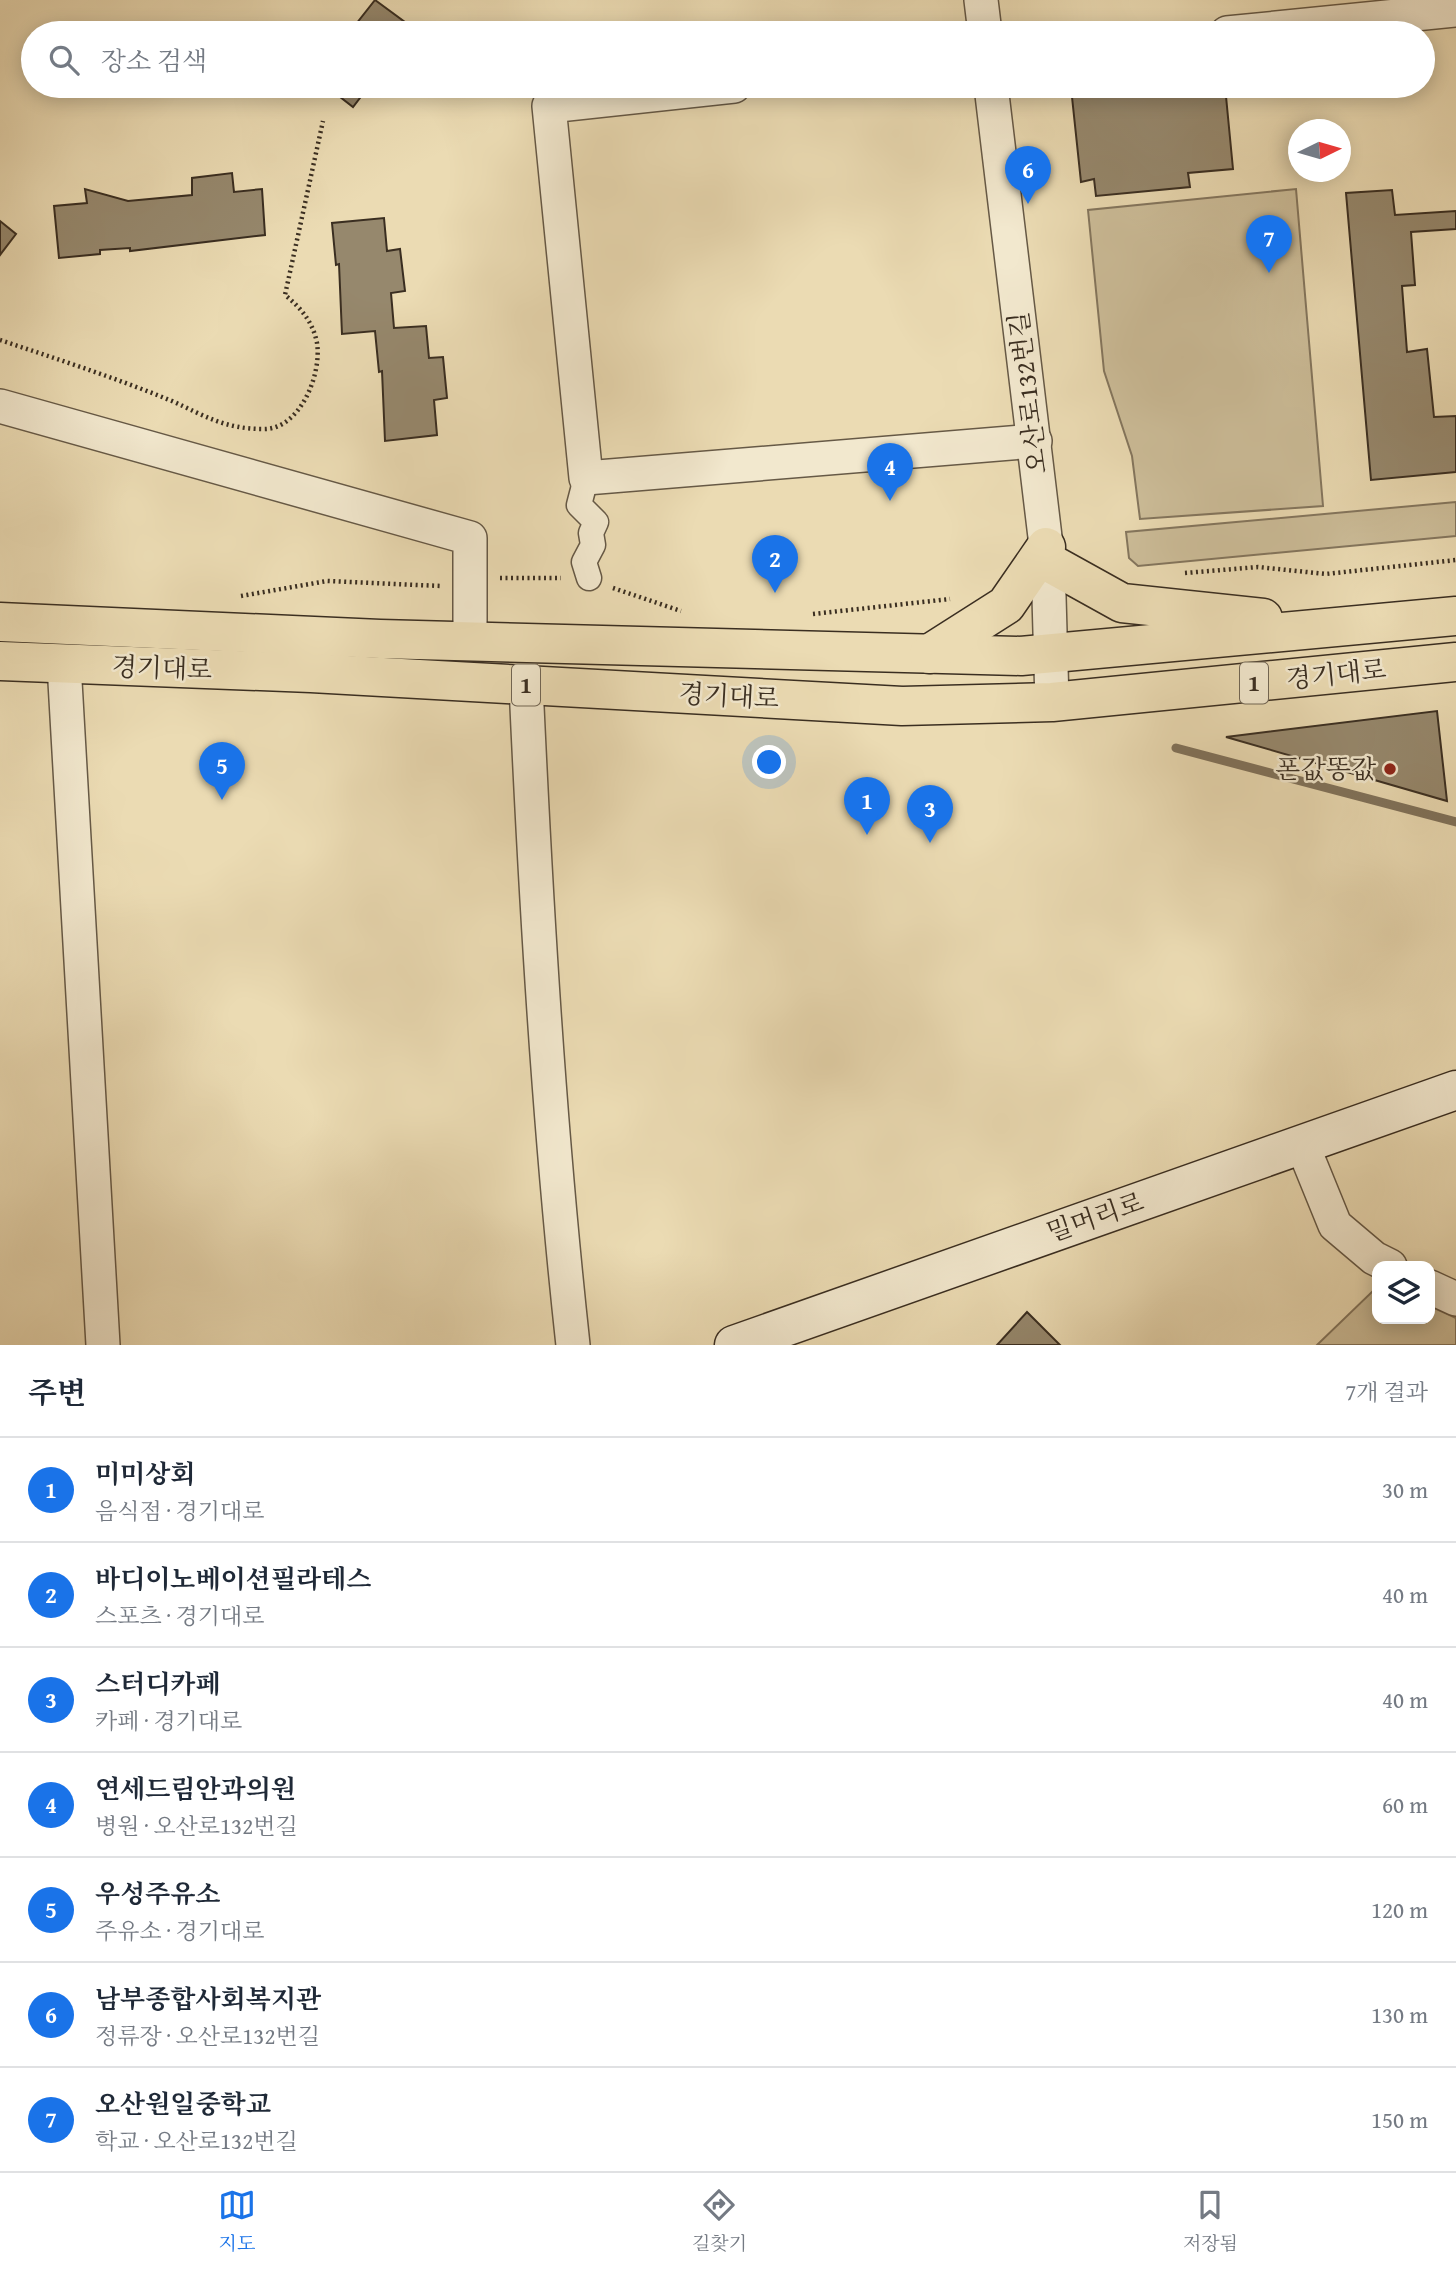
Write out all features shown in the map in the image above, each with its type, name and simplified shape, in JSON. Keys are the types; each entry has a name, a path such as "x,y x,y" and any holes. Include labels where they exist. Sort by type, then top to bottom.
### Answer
{"main road":[{"path":"929,654 1006,606 1047,555 1122,603 1349,627"},
{"name":"경기대로","path":"0,622 470,641 1053,655 1456,616"},
{"name":"경기대로","path":"0,660 902,706 1052,702 1456,662"},
{"name":"밀머리로","path":"734,1345 1456,1090"}],"street":[{"path":"981,0 984,21"},
{"path":"1346,21 1456,10"},
{"path":"589,578 584,562 593,545 591,533 596,522 579,505 586,478 549,106 623,98"},
{"name":"오산로132번길","path":"992,98 1047,555 1053,655 1052,702"},
{"path":"0,406 470,538 470,641"},
{"path":"586,478 1035,441"},
{"path":"64,664 103,1345"},
{"path":"526,685 542,1005 558,1207 573,1345"},
{"path":"1302,1144 1335,1225 1380,1261"},
{"path":"1435,1289 1456,1299"}],"path":[{"path":"0,340 172,402 213,422 267,430 289,419 306,399 315,373 317,343 303,309 285,295 323,121"},
{"path":"236,597 327,581 470,588 489,578 589,578 686,612"},
{"path":"801,615 905,602"}],"shaded area":[{"path":"1296,189 1323,506 1140,519 1132,456 1104,371 1088,210"},
{"path":"1456,502 1456,536 1138,566 1129,558 1126,532"},
{"path":"1372,1292 1372,1324 1435,1324 1435,1308 1456,1318 1456,1345 1317,1345"}],"building":[{"path":"375,0 404,21 358,21"},
{"path":"341,98 360,98 353,107"},
{"path":"1072,98 1226,98 1233,169 1188,173 1190,187 1096,196 1094,179 1081,182"},
{"path":"232,173 234,192 262,189 265,235 130,251 130,248 100,250 100,254 59,258 54,206 87,203 85,189 128,201 192,195 192,178"},
{"path":"1392,190 1395,215 1456,211 1456,229 1411,232 1415,285 1402,286 1407,352 1427,349 1434,417 1456,416 1456,472 1371,480 1346,193"},
{"path":"384,218 387,251 400,249 405,291 391,293 394,328 426,326 429,358 443,357 447,398 434,400 437,435 385,441 382,371 379,372 375,331 342,334 339,264 336,265 332,223"},
{"path":"0,221 16,234 0,255"},
{"name":"폰값똥값","path":"1437,711 1447,801 1226,737"},
{"path":"1027,1312 1060,1345 997,1345"}],"waterway":[{"path":"1176,748 1456,822"}],"place":[{"name":"남부종합사회복지관","path":"1028,204"},
{"name":"오산원일중학교","path":"1269,273"},
{"name":"연세드림안과의원","path":"890,501"},
{"name":"바디이노베이션필라테스","path":"775,593"},
{"name":"폰값똥값","path":"1390,769"},
{"name":"우성주유소","path":"222,800"},
{"name":"미미상회","path":"867,835"},
{"name":"스터디카페","path":"930,843"}]}
